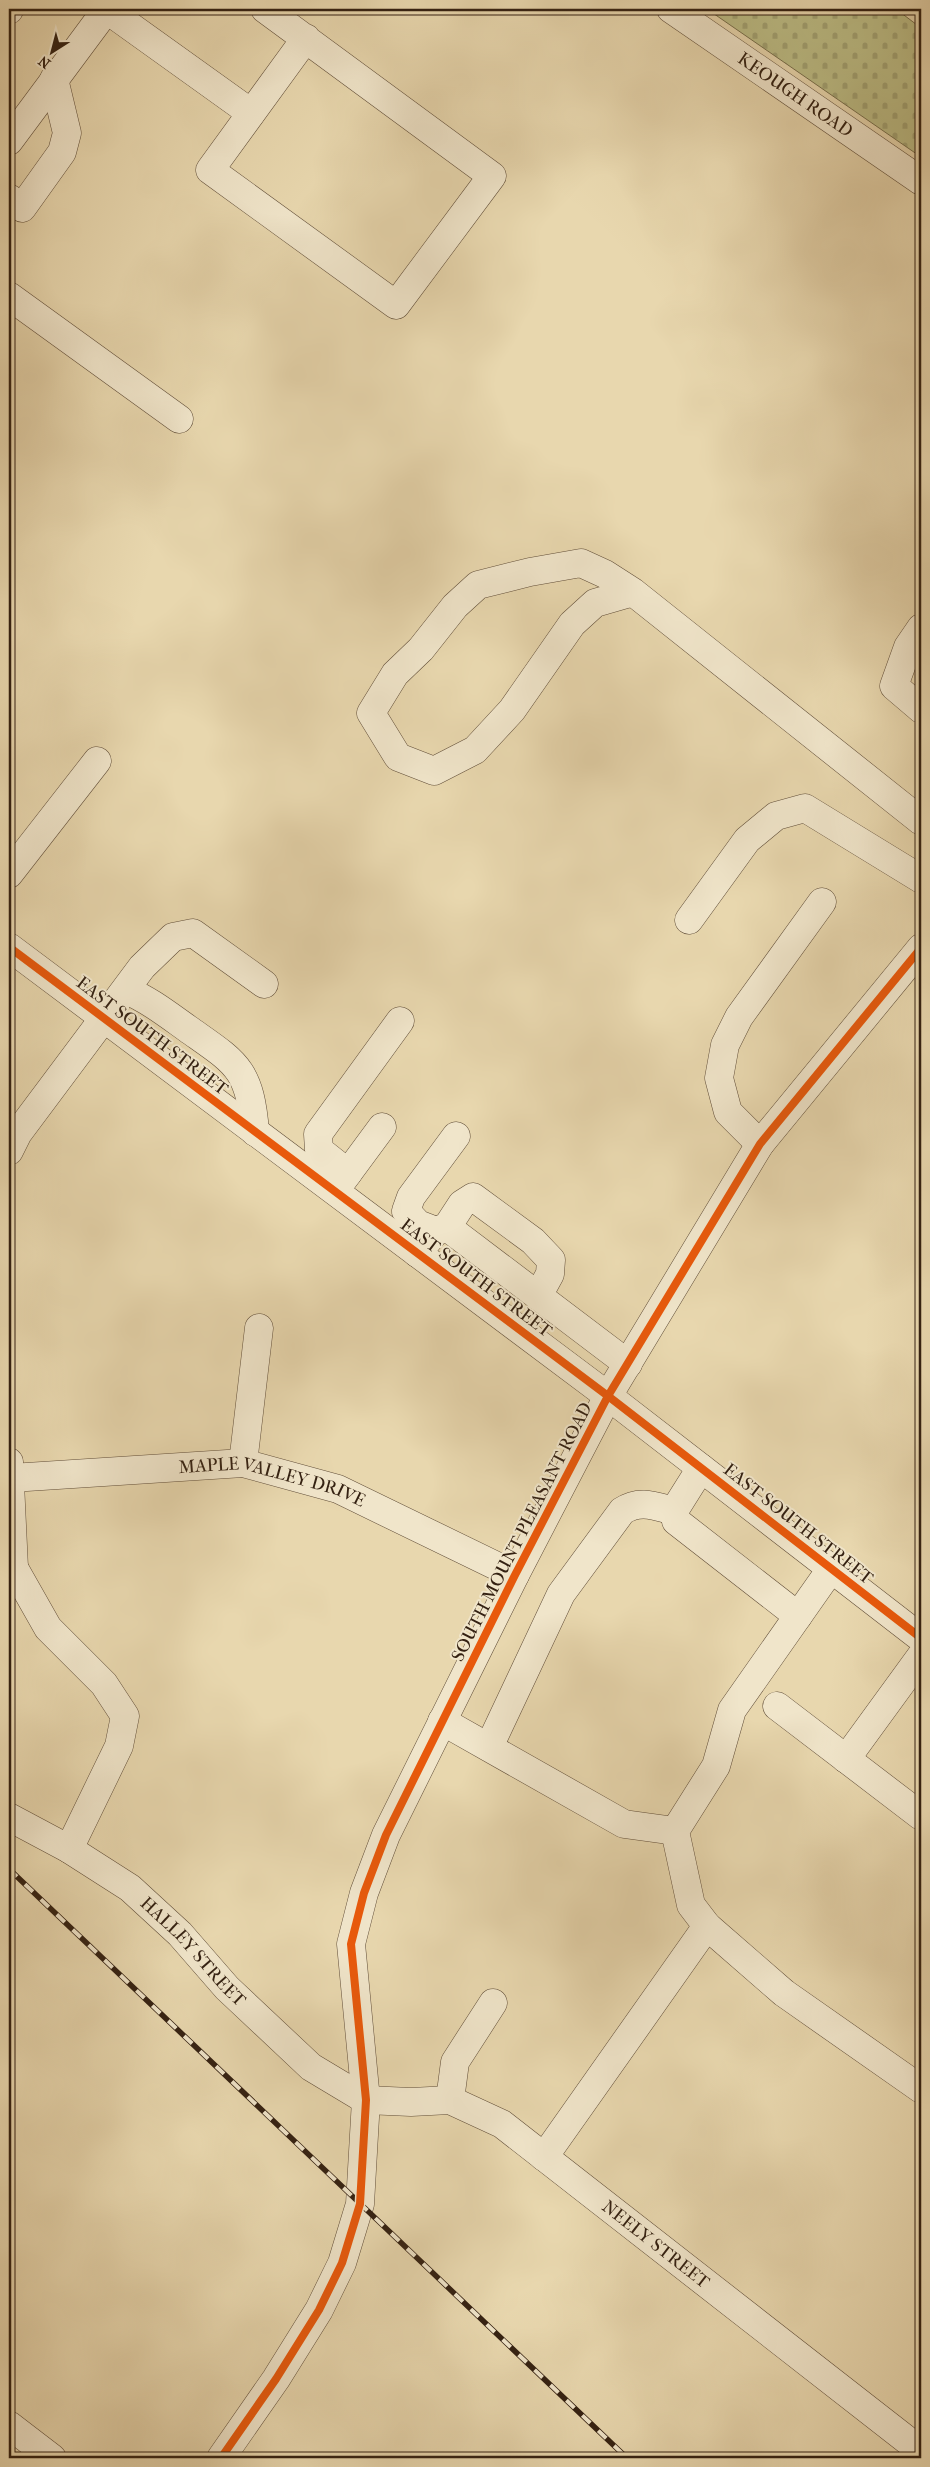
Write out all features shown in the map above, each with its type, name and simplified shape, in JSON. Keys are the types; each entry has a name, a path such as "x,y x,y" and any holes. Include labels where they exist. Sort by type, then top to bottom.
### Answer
{"street":[{"path":"9,141 106,9 251,114"},
{"path":"266,9 306,38 492,176 396,305 210,170 306,38"},
{"name":"KEOUGH ROAD","path":"671,9 921,181"},
{"path":"15,203 62,152 67,133 54,79"},
{"path":"9,296 179,419"},
{"path":"633,592 595,603 578,619 512,710 475,750 434,771 398,757 371,713 395,674 421,649 455,606 478,585 530,572 581,563 605,574 633,592 921,821"},
{"path":"921,628 908,647 894,686 921,709"},
{"path":"9,874 97,761"},
{"path":"689,920 746,840 776,816 805,808 921,879"},
{"path":"760,1144 728,1112 719,1078 725,1045 739,1017 822,902"},
{"path":"9,1151 18,1133 105,1020 142,967 173,937 193,934 264,984"},
{"name":"EAST SOUTH STREET","path":"9,947 255,1132 341,1182 417,1253 608,1396 921,1638"},
{"name":"SOUTH MOUNT PLEASANT ROAD","path":"221,2458 276,2379 320,2310 342,2263 360,2204 366,2100 352,1944 364,1892 386,1835 514,1575 608,1396 760,1144 921,948"},
{"path":"126,990 153,1003 225,1054 245,1081 250,1093 255,1132"},
{"path":"382,1127 341,1182 319,1150 318,1134 400,1021"},
{"path":"456,1136 411,1197 406,1212 418,1224 441,1229 538,1296 628,1364"},
{"path":"417,1253 462,1204 473,1197 533,1241 551,1260 550,1274 538,1296"},
{"path":"243,1463 259,1328"},
{"name":"MAPLE VALLEY DRIVE","path":"10,1470 243,1463 338,1489 514,1575"},
{"path":"701,1468 674,1511 676,1521 798,1616"},
{"path":"10,1470 12,1569 48,1628 104,1684 126,1716 120,1746 69,1849"},
{"path":"489,1747 561,1594 622,1511 632,1504 648,1505 674,1511"},
{"path":"831,1569 732,1710 716,1766 675,1831 692,1905 707,1926 784,1993 921,2089"},
{"path":"846,1759 921,1656"},
{"path":"776,1706 921,1816"},
{"path":"442,1721 624,1824 675,1831"},
{"name":"HALLEY STREET","path":"9,1817 69,1849 130,1888 180,1934 226,1988 311,2067 366,2100"},
{"path":"544,2157 707,1926"},
{"path":"450,2100 455,2062 493,2003"},
{"name":"NEELY STREET","path":"366,2100 411,2102 450,2100 502,2124 921,2451"},
{"path":"9,2425 25,2450 52,2458"}],"green space":[{"path":"707,9 896,9 921,28 921,157"}],"railway":[{"path":"9,1869 627,2458"}],"cycle path":[{"path":"9,947 608,1396 921,1638"},
{"path":"221,2458 276,2379 319,2310 342,2263 360,2204 366,2100 351,1944 364,1893 386,1835 515,1575 608,1396 760,1144 921,948"}]}
